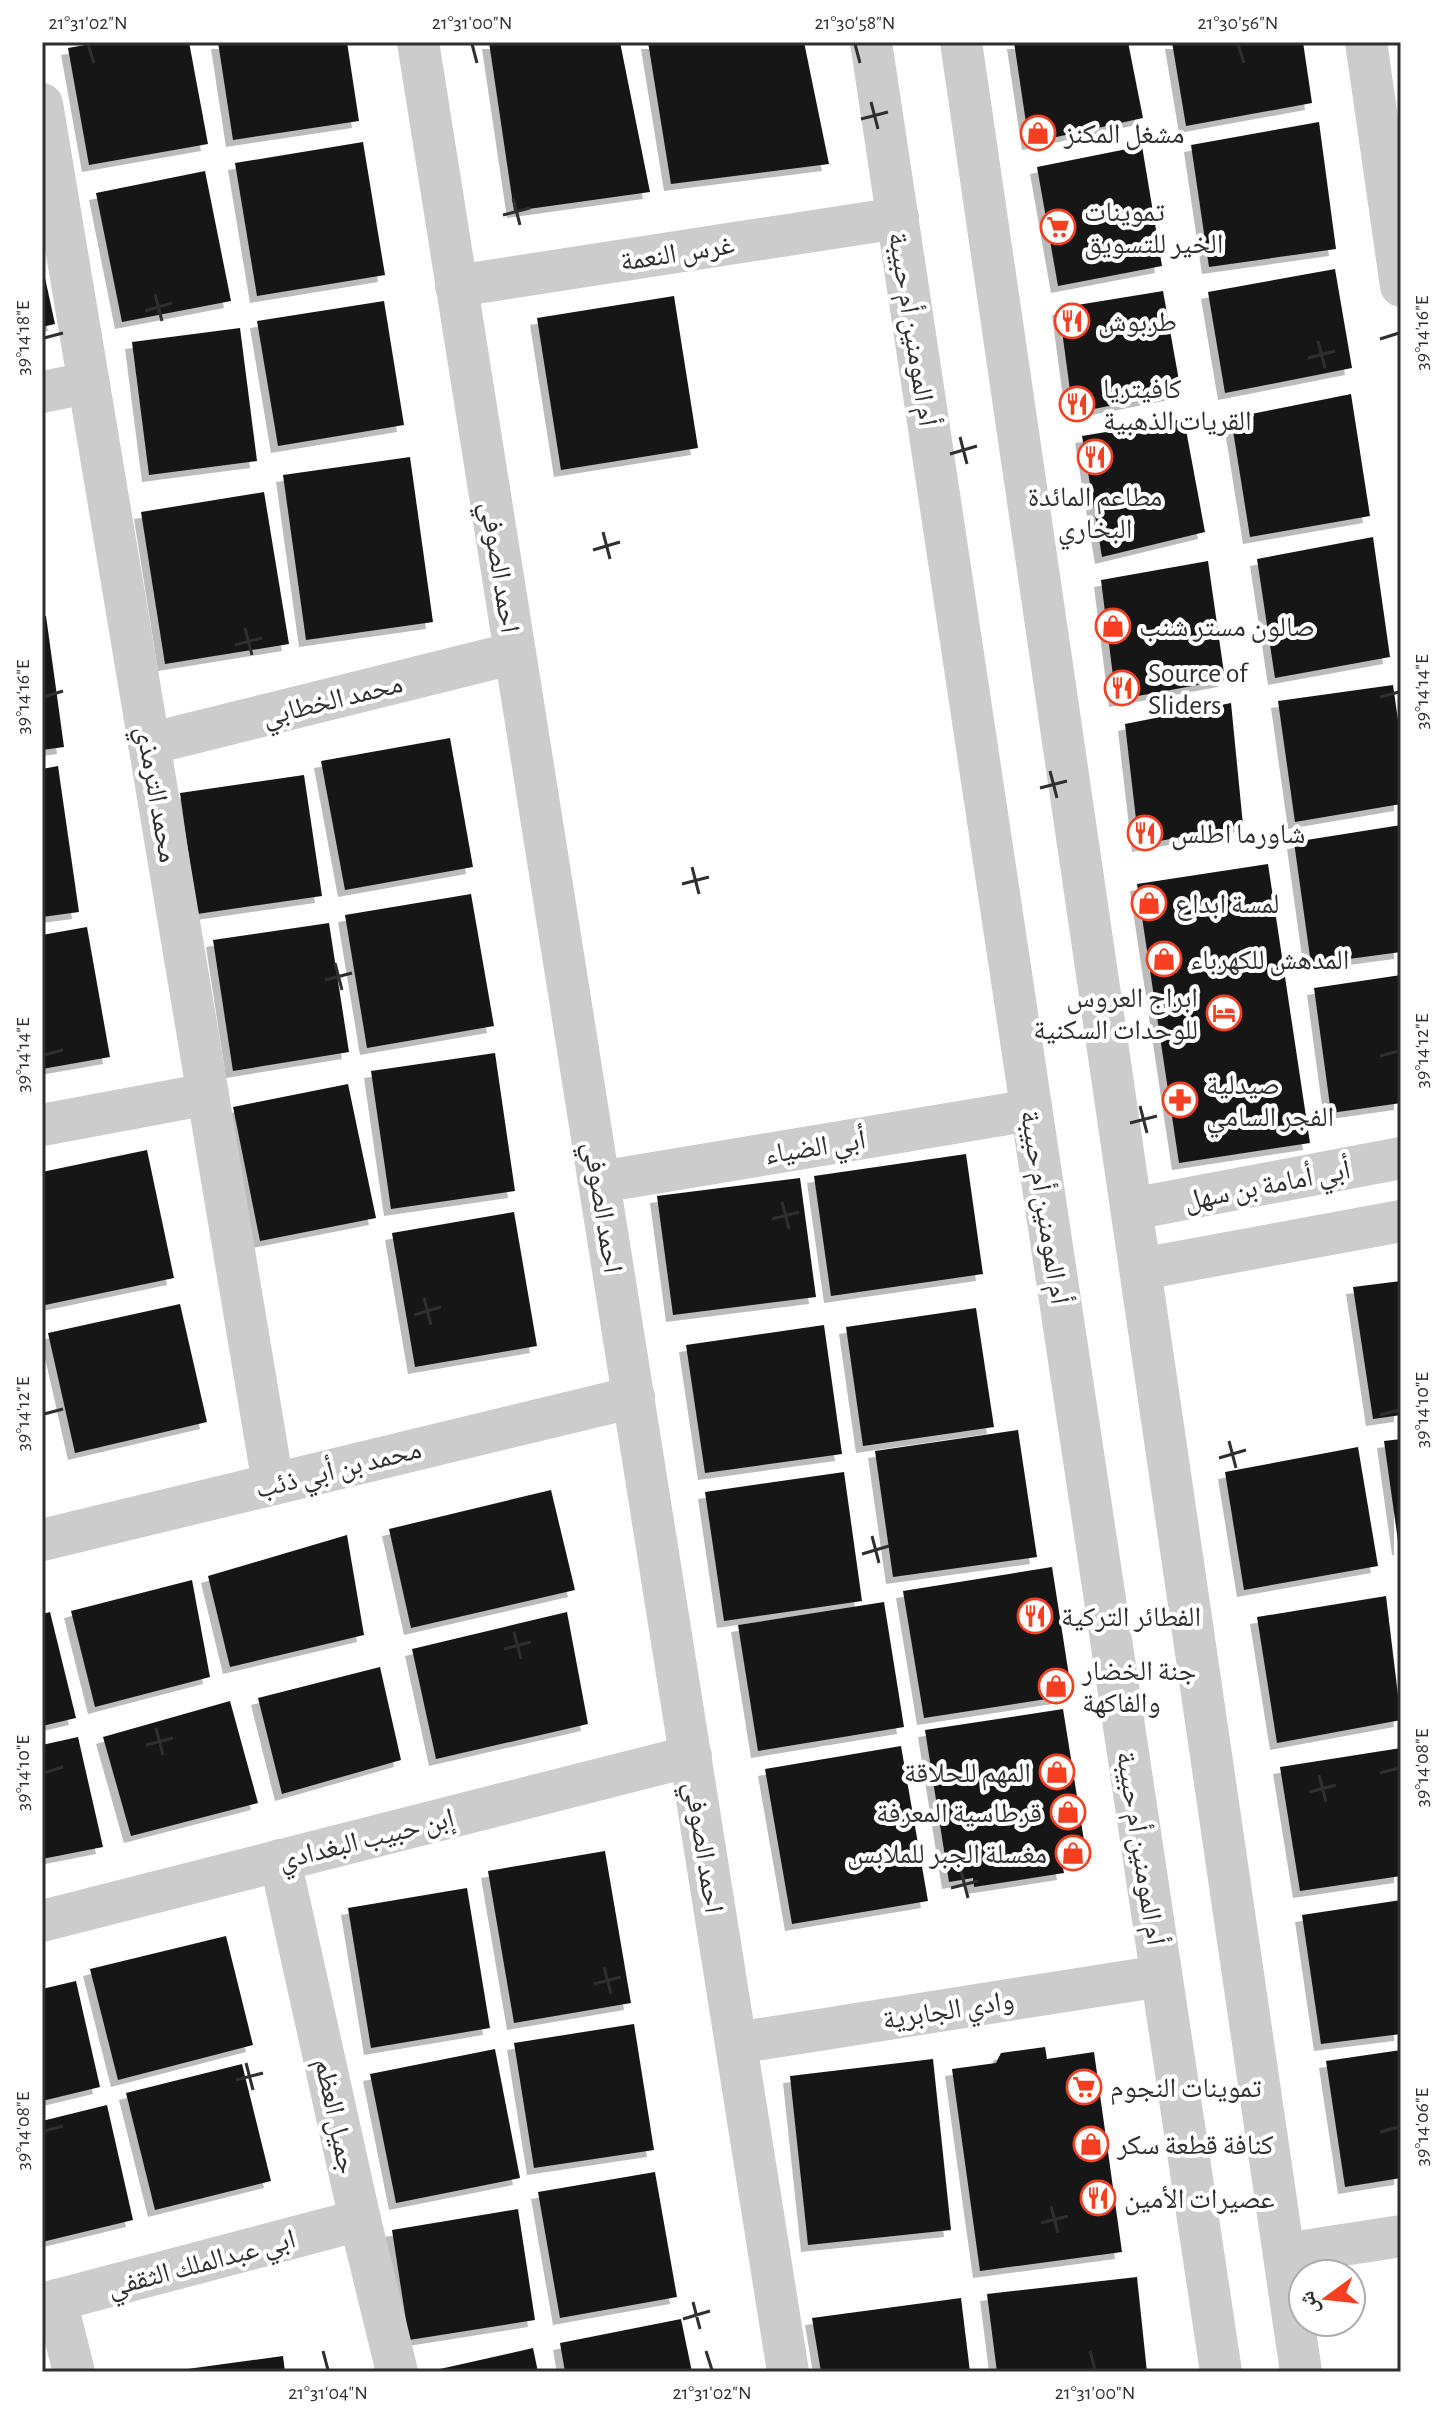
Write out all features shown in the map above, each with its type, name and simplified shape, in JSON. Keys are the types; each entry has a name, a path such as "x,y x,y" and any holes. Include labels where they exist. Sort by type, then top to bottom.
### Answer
{"street":[{"name":"احمد الصوفي","path":"418,42 788,2372"},
{"name":"أم المومنين أم حبيبة","path":"871,42 1221,2372"},
{"path":"961,42 1301,2372"},
{"path":"1366,42 1401,286"},
{"name":"محمد الترمذي","path":"42,104 273,1484"},
{"name":"غرس النعمة","path":"456,286 898,218"},
{"path":"42,392 88,383"},
{"name":"محمد الخطابي","path":"149,744 515,653"},
{"path":"42,1125 208,1094"},
{"name":"أبي الضياء","path":"600,1182 1031,1110"},
{"name":"أبي أمامة بن سهل","path":"1132,1209 1401,1158"},
{"path":"1141,1269 1401,1221"},
{"name":"محمد بن أبي ذئب","path":"42,1540 634,1397"},
{"name":"إبن حبيب البغدادي","path":"42,1921 691,1756"},
{"name":"جميل العظم","path":"280,1860 397,2372"},
{"name":"وادي الجابرية","path":"736,2043 1161,1976"},
{"name":"ابي عبدالملك الثقفي","path":"49,2302 360,2220"},
{"path":"1285,2254 1401,2236"},
{"path":"49,2302 74,2372"}],"building":[{"path":"102,42 189,42 208,144 89,165 68,48"},
{"path":"218,42 347,42 359,121 233,140"},
{"path":"489,42 620,42 650,192 514,211"},
{"path":"648,42 804,42 829,164 671,184"},
{"path":"1014,42 1128,42 1143,118 1029,143"},
{"path":"1172,42 1303,42 1312,103 1186,126"},
{"path":"1319,122 1336,249 1209,267 1191,145"},
{"path":"363,142 385,275 257,296 235,163"},
{"path":"1142,146 1162,266 1058,286 1037,167"},
{"path":"205,171 231,301 122,322 96,193"},
{"path":"42,264 55,324 42,327"},
{"path":"1335,269 1352,368 1225,393 1208,292"},
{"path":"1163,291 1181,392 1073,413 1059,308"},
{"path":"674,296 698,448 561,470 537,318"},
{"path":"384,301 404,425 278,446 257,321"},
{"path":"240,328 257,461 149,475 132,342"},
{"path":"1351,394 1370,516 1250,537 1231,418"},
{"path":"1184,419 1205,532 1102,557 1082,436"},
{"path":"410,457 433,622 306,640 283,475"},
{"path":"264,492 289,644 165,664 141,512"},
{"path":"1373,537 1390,657 1275,678 1257,559"},
{"path":"1208,561 1225,680 1116,700 1101,580"},
{"path":"42,616 46,616 64,747 42,750"},
{"path":"1393,685 1401,741 1401,804 1295,822 1278,701"},
{"path":"1231,703 1243,825 1139,845 1125,724"},
{"path":"450,738 473,867 345,890 321,761"},
{"path":"58,766 79,912 42,917 42,769"},
{"path":"304,775 322,896 197,914 180,793"},
{"path":"1401,825 1401,952 1311,964 1294,842"},
{"name":"ابراج العروس للوحدات السكنية","path":"1268,864 1310,1143 1179,1163 1137,884"},
{"path":"471,894 494,1026 367,1048 345,915"},
{"path":"329,923 349,1052 233,1071 213,940"},
{"path":"87,927 110,1057 42,1069 42,935"},
{"path":"1401,975 1401,1103 1331,1113 1314,988"},
{"path":"495,1053 515,1191 391,1209 371,1071"},
{"path":"348,1084 376,1218 260,1241 233,1107"},
{"path":"147,1150 174,1278 45,1305 42,1288 42,1172"},
{"path":"966,1154 983,1274 831,1296 814,1176"},
{"path":"800,1178 816,1297 673,1315 657,1196"},
{"path":"514,1212 537,1346 415,1367 392,1233"},
{"path":"1401,1281 1401,1415 1373,1419 1353,1287"},
{"path":"180,1304 207,1422 75,1453 48,1333"},
{"path":"976,1308 994,1427 863,1446 846,1327"},
{"path":"824,1325 842,1454 705,1473 686,1345"},
{"path":"1018,1430 1037,1557 893,1577 875,1451"},
{"path":"1401,1439 1401,1548 1399,1548 1384,1441"},
{"path":"1358,1447 1378,1566 1244,1590 1225,1472"},
{"path":"844,1472 862,1601 724,1621 705,1492"},
{"path":"551,1490 575,1590 411,1628 389,1529"},
{"path":"347,1535 364,1635 230,1667 208,1576"},
{"path":"1052,1567 1072,1695 924,1718 903,1591"},
{"path":"192,1580 210,1677 95,1707 71,1611"},
{"path":"1386,1596 1401,1720 1277,1743 1257,1617"},
{"path":"884,1602 904,1727 758,1751 738,1625"},
{"path":"50,1612 76,1718 42,1726 42,1614"},
{"path":"567,1612 588,1724 436,1759 412,1649"},
{"path":"380,1667 401,1760 282,1794 258,1698"},
{"path":"230,1701 258,1803 131,1836 103,1737"},
{"path":"1063,1709 1087,1859 1062,1863 1064,1873 974,1887 973,1878 949,1882 925,1730"},
{"path":"78,1737 103,1847 42,1859 42,1745"},
{"path":"901,1746 928,1901 792,1924 765,1769"},
{"path":"1401,1748 1401,1876 1300,1891 1280,1767"},
{"path":"605,1851 631,2003 514,2023 488,1871"},
{"path":"467,1888 490,2028 371,2048 348,1908"},
{"path":"1401,1900 1401,2034 1321,2044 1302,1915"},
{"path":"226,1936 253,2045 118,2080 90,1969"},
{"path":"76,1981 100,2087 42,2101 42,1989"},
{"path":"634,2024 654,2150 534,2168 514,2043"},
{"path":"1045,2047 1047,2059 1094,2052 1122,2252 980,2271 952,2069 996,2063 1001,2053"},
{"path":"495,2049 520,2178 396,2203 370,2074"},
{"path":"1401,2050 1401,2178 1345,2187 1326,2061"},
{"path":"933,2059 951,2230 808,2245 790,2076"},
{"path":"242,2064 271,2181 155,2210 126,2093"},
{"path":"107,2105 133,2220 42,2242 42,2121"},
{"path":"655,2172 677,2297 560,2318 538,2192"},
{"path":"518,2209 535,2320 409,2340 392,2230"},
{"path":"1137,2277 1147,2372 997,2372 987,2294"},
{"path":"961,2298 970,2372 821,2372 812,2318"},
{"path":"681,2319 692,2372 565,2372 560,2343"},
{"path":"533,2348 538,2372 431,2372 431,2371"},
{"path":"283,2356 285,2372 180,2370"}],"place":[{"name":"مشغل المكنز","path":"1038,133"},
{"name":"تموينات الخير للتسويق","path":"1058,227"},
{"name":"طربوش","path":"1072,321"},
{"name":"كافيتريا القريات الذهبية","path":"1077,404"},
{"name":"مطاعم المائدة البخاري","path":"1095,457"},
{"name":"صالون مستر شنب","path":"1113,626"},
{"name":"Source of Sliders","path":"1122,688"},
{"name":"شاورما اطلس","path":"1145,833"},
{"name":"لمسة ابداع","path":"1149,903"},
{"name":"المدهش للكهرباء","path":"1164,959"},
{"name":"ابراج العروس للوحدات السكنية","path":"1224,1013"},
{"name":"صيدلية الفجر السامي","path":"1180,1100"},
{"name":"الفطائر التركية","path":"1035,1616"},
{"name":"جنة الخضار والفاكهة","path":"1056,1686"},
{"name":"المهم للحلاقة","path":"1057,1772"},
{"name":"قرطاسية المعرفة","path":"1068,1812"},
{"name":"مغسلة الجبر للملابس","path":"1073,1853"},
{"name":"تموينات النجوم","path":"1084,2087"},
{"name":"كنافة قطعة سكر","path":"1091,2144"},
{"name":"عصيرات الأمين","path":"1098,2198"}]}
